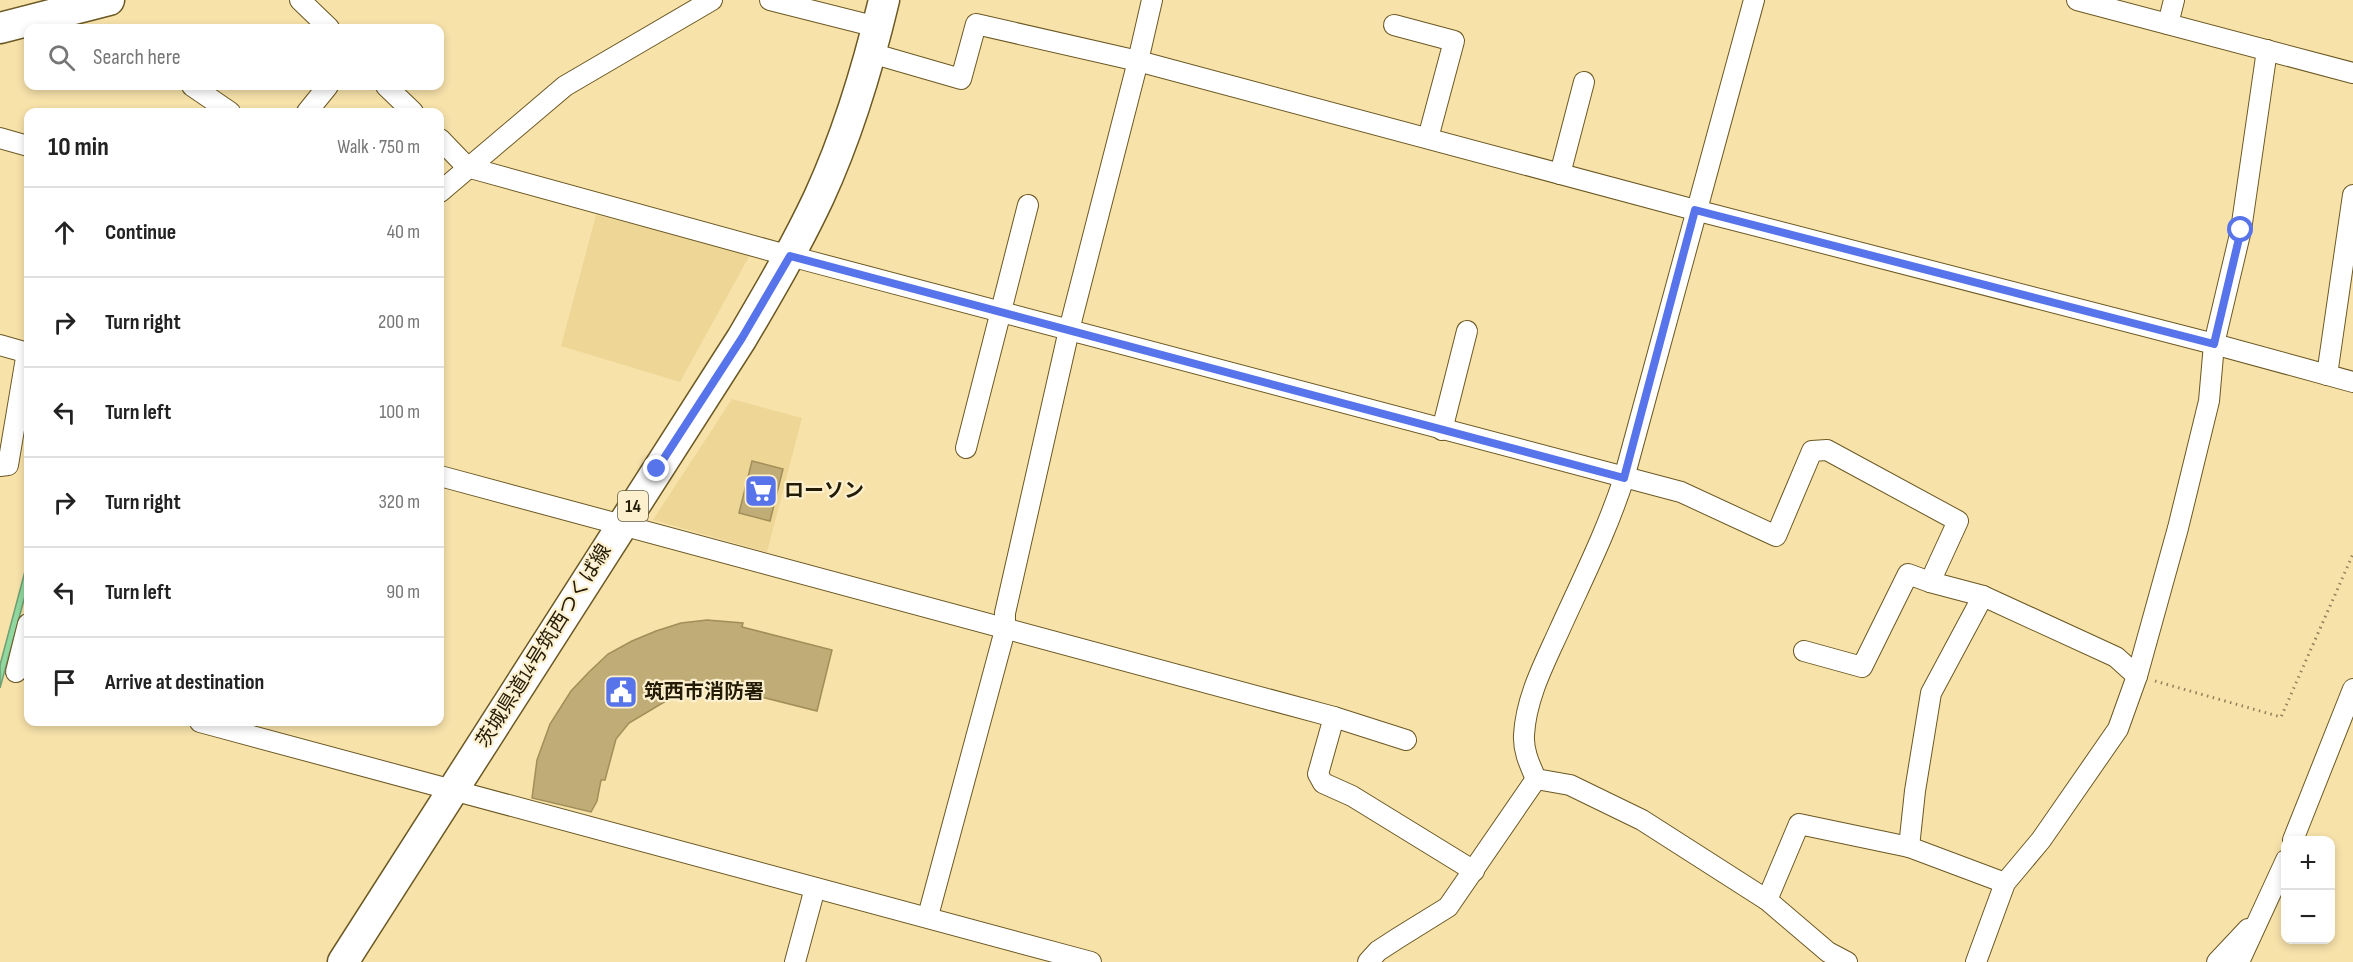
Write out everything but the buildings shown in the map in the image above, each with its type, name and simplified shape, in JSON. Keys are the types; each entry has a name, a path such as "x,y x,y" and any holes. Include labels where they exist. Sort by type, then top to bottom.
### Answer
{"main road":[{"path":"0,28 75,4 109,0"},
{"name":"茨城県道14号筑西つくば線","path":"343,962 742,338 790,256 819,196 855,107 877,27"}],"street":[{"path":"300,0 325,24"},
{"path":"444,188 565,86 712,0"},
{"path":"770,0 877,27 961,79 976,24 1138,61 2353,382"},
{"path":"928,916 1005,630 1005,613 1069,330 1152,0"},
{"path":"1536,779 1527,759 1524,738 1527,713 1538,678 1613,511 1624,478 1695,210 1754,0"},
{"path":"2077,0 2353,73"},
{"path":"2168,24 2174,0"},
{"path":"1394,25 1454,41 1428,138"},
{"path":"1976,962 2006,883 2041,840 2118,729 2137,676 2178,528 2209,401 2214,344 2241,230 2267,50"},
{"path":"1560,174 1584,81"},
{"path":"198,90 224,108"},
{"path":"310,108 325,90"},
{"path":"390,90 409,108"},
{"path":"0,138 24,145"},
{"path":"444,144 467,167 790,256 1681,492 1776,536 1812,451 1827,450 1958,521 1930,582"},
{"path":"2326,375 2353,195"},
{"path":"966,448 1028,205"},
{"path":"1442,430 1467,332"},
{"path":"0,345 24,351"},
{"path":"0,466 8,465 24,375"},
{"path":"444,477 1334,717 1406,740"},
{"path":"1804,651 1862,668 1908,574 1983,596 2116,657 2137,676"},
{"path":"1909,847 1915,791 1931,693 1983,596"},
{"path":"13,671 24,637"},
{"path":"2295,836 2353,689"},
{"path":"1334,717 1318,774 1323,783 1352,796 1474,871"},
{"path":"215,726 815,888 928,916 1091,962"},
{"path":"1368,962 1378,951 1448,907 1536,779"},
{"path":"1536,779 1570,785 1642,820 1767,900 1826,957 1847,962"},
{"path":"1767,900 1799,824 1909,847 2006,883"},
{"path":"2239,962 2281,871"},
{"path":"795,962 815,888"},
{"path":"2217,962 2260,916"},
{"path":"2247,962 2260,916"}],"path":[{"path":"2137,676 2281,717 2353,554"}],"shaded area":[{"path":"596,215 751,253 680,382 561,346"},
{"path":"732,399 802,418 767,552 653,520"},
{"path":"24,575 24,600 0,688 0,665"}],"place":[{"name":"ローソン","path":"761,491"},
{"name":"筑西市消防署","path":"621,692"}],"route":[{"path":"657,469 742,338 790,256 1624,478 1695,210 2214,344 2241,230"}]}
